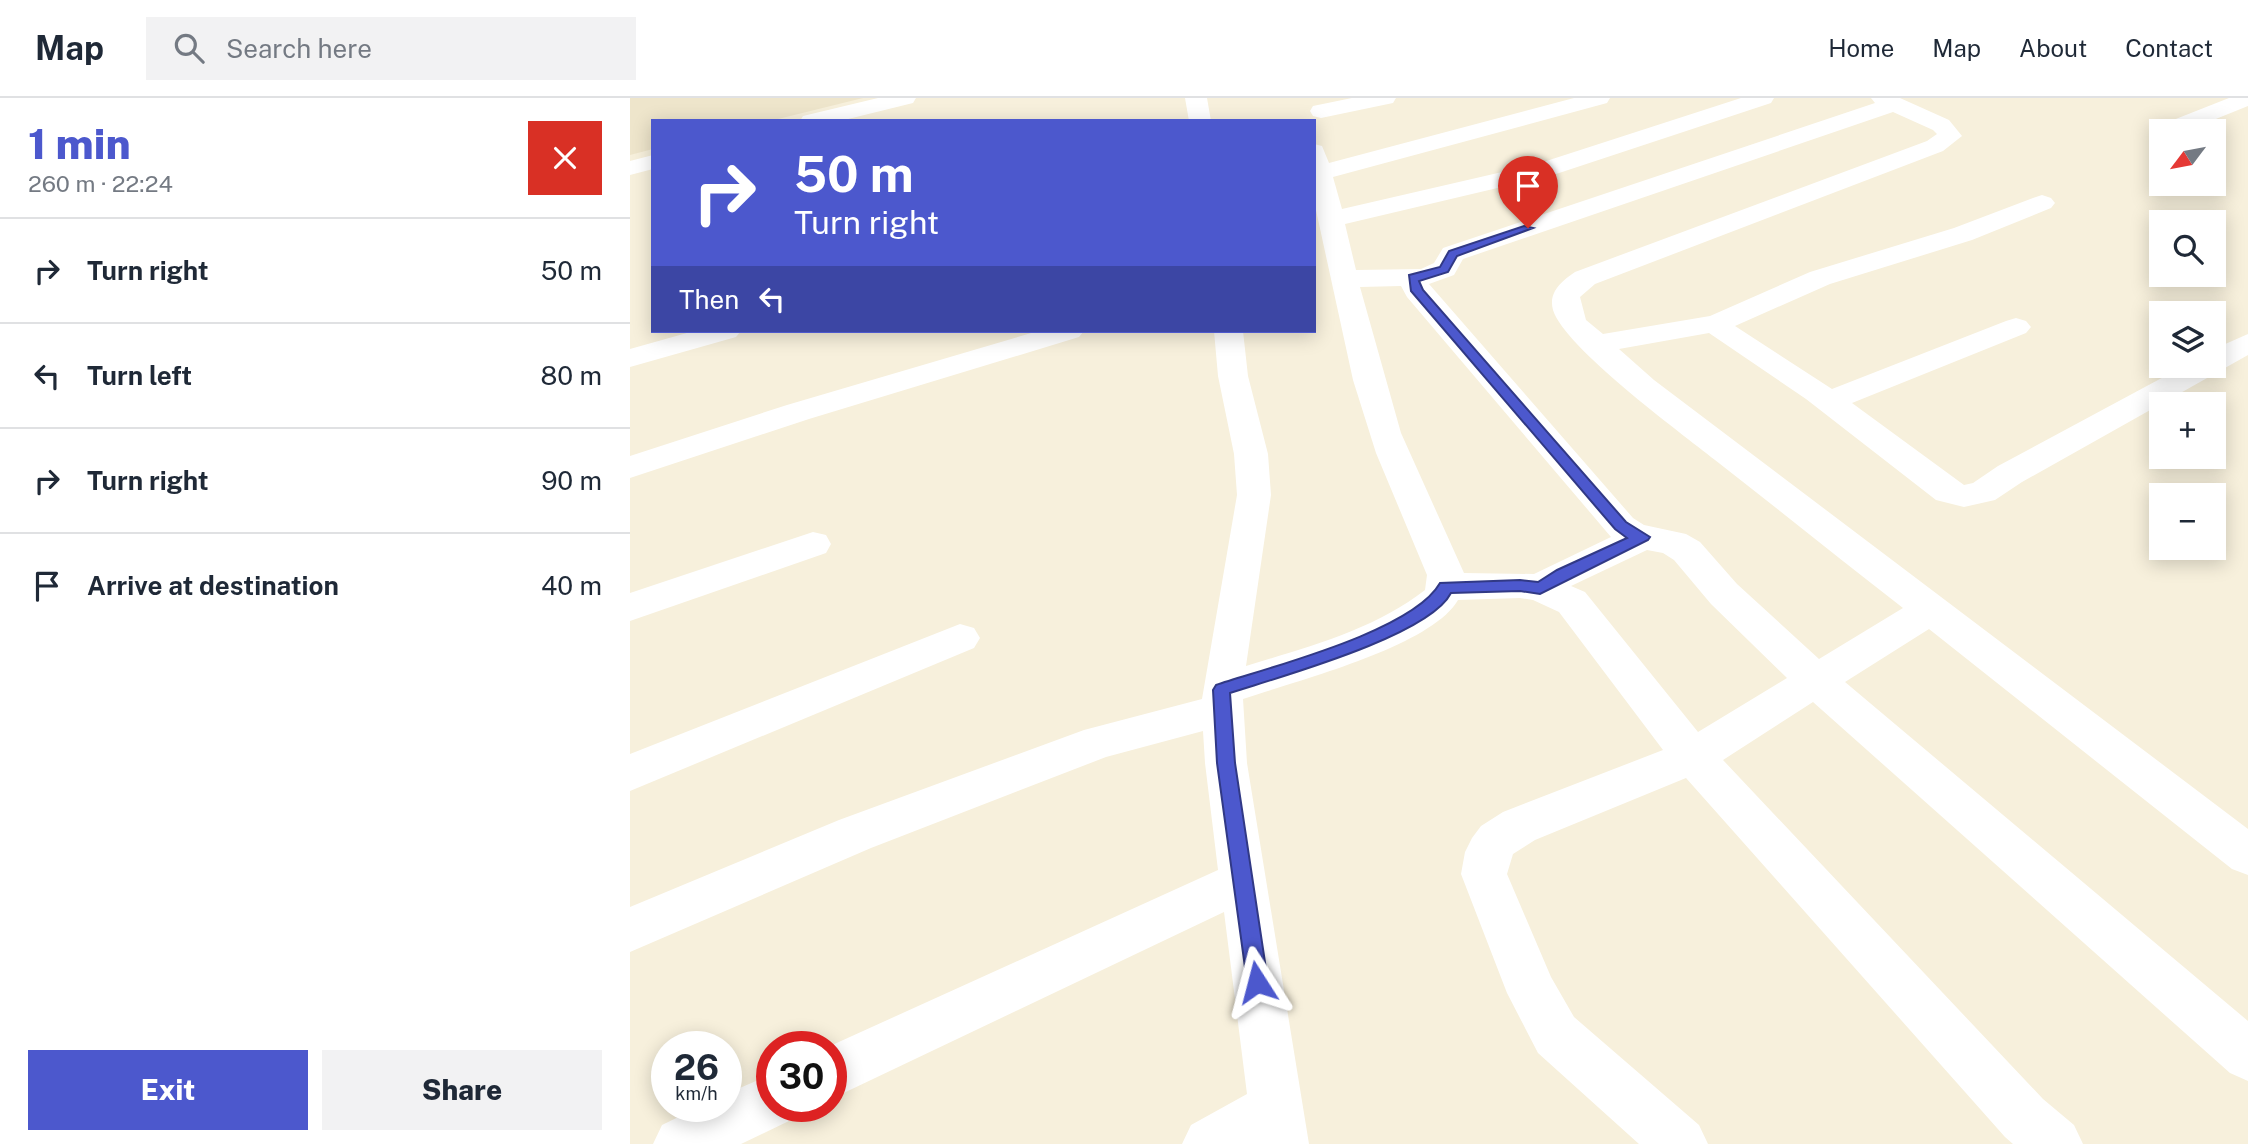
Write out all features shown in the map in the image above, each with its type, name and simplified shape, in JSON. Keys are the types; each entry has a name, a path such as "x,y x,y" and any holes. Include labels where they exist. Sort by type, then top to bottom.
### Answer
{"street":[{"path":"828,112 905,98"},
{"path":"1196,98 1200,119"},
{"path":"630,930 855,834 1099,742 1222,700 1387,630 1422,613 1440,598 1446,587 1446,575 1408,492 1378,414 1333,272 1332,219 1316,156 1319,105 1385,98"},
{"path":"1316,156 1599,98"},
{"path":"1332,219 1544,170 1763,98"},
{"path":"2197,119 2248,99"},
{"path":"1333,272 1425,277 1444,270 1453,254 1888,101 1941,125 1950,136 1935,146 1831,187 1626,261 1577,282 1569,287 1565,296 1568,311 1574,324 1643,387 2248,855"},
{"path":"1598,344 1717,323 1820,278 1963,234 2042,202"},
{"path":"1413,278 1417,291 1620,526 1634,535 1673,543 1687,551 1724,594 1815,681 2248,1055"},
{"path":"1717,323 1722,330 1829,401 1948,492 1969,496 1983,492 2010,474 2185,378"},
{"path":"1829,401 2016,327"},
{"path":"630,358 719,333"},
{"path":"630,467 798,412 1062,333"},
{"path":"1210,1144 1279,1126 1226,763 1222,700 1254,495 1251,454 1233,376 1228,333"},
{"path":"2226,355 2248,343"},
{"path":"1540,588 1562,574 1643,537"},
{"path":"630,607 813,544"},
{"path":"1446,587 1540,588 1572,602 1693,757 2024,1118 2054,1144"},
{"path":"1681,1144 1556,1035 1532,993 1484,874 1488,852 1497,840 1519,826 1693,757 1929,610"},
{"path":"630,773 960,638"},
{"path":"847,1066 1242,881"},
{"path":"681,1144 756,1109"}],"shaded area":[{"path":"630,98 863,98 778,119 651,119 651,150 630,155"}],"route":[{"path":"1257,982 1226,763 1222,690 1331,653 1387,630 1422,613 1440,598 1446,587 1540,588 1562,574 1643,537 1620,526 1417,291 1413,278 1444,270 1453,254 1528,228"}]}
